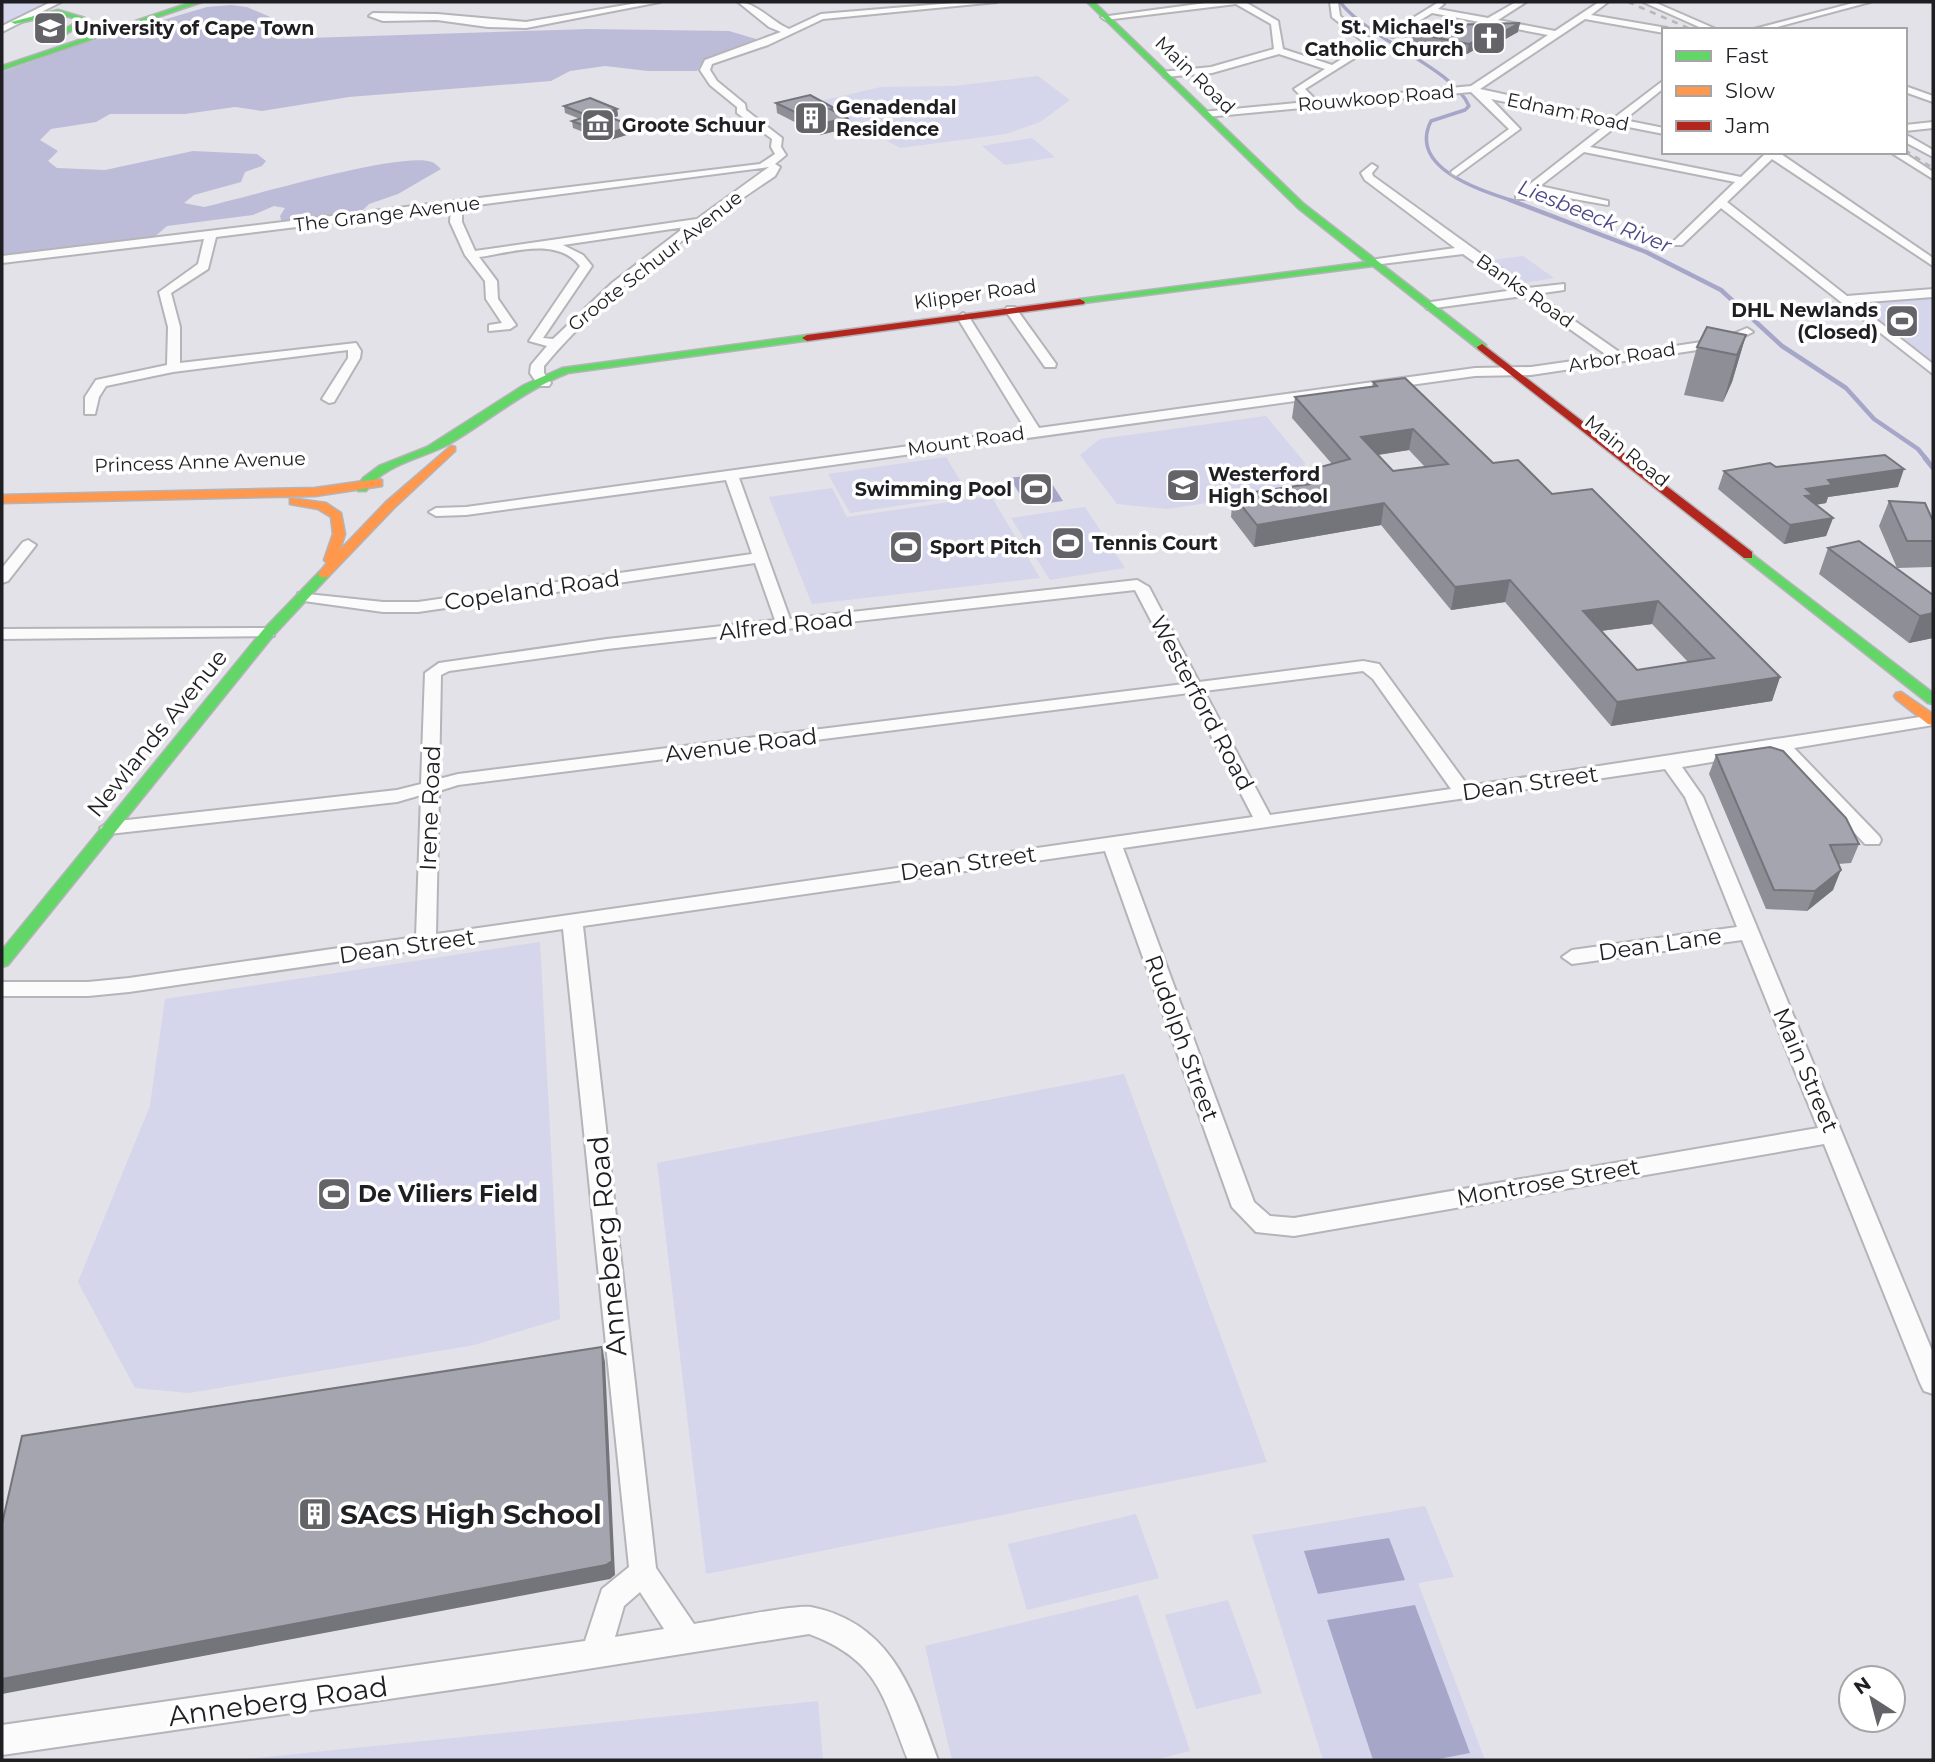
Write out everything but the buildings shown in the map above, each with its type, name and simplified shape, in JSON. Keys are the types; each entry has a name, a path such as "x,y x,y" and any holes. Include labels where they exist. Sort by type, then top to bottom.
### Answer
{"main road":[{"path":"2,59 184,2"},
{"path":"2,68 198,2"},
{"name":"Main Road","path":"1090,2 1301,206 1496,372 1933,720"},
{"path":"2,59 70,29 81,20 76,14 57,13 8,26"},
{"name":"Main Road","path":"1370,264 1431,306 1933,700"},
{"name":"Klipper Road","path":"398,464 443,443 501,398 542,380 593,366 1370,264"},
{"name":"Klipper Road","path":"367,485 452,447 542,380"},
{"name":"Newlands Avenue","path":"2,961 268,633 372,523 452,447"},
{"path":"182,484 245,487 367,485 398,464"},
{"name":"Princess Anne Avenue","path":"2,489 321,478 398,464"},
{"path":"367,485 379,502 372,523"},
{"path":"356,540 365,513 367,485"},
{"name":"Princess Anne Avenue","path":"2,499 206,495 367,485"},
{"path":"206,495 304,502 334,514 341,522 342,532 325,571"}],"street":[{"path":"8,26 57,2"},
{"path":"373,16 437,17 502,25 554,22 656,2"},
{"path":"742,2 772,25 787,31"},
{"path":"772,164 781,155 776,147 775,134 746,116 741,111 742,106 713,83 705,70 713,59 765,43 809,21 836,15 993,2"},
{"path":"1105,17 1233,2"},
{"path":"1239,2 1276,25 1279,51"},
{"path":"1253,10 1268,2"},
{"path":"1315,104 1299,89 1372,44 1336,17 1334,2"},
{"path":"1390,35 1443,2"},
{"path":"1490,21 1522,2"},
{"name":"Rouwkoop Road","path":"1206,114 1473,91 1604,2"},
{"path":"1647,2 1709,28"},
{"path":"1668,10 1683,2"},
{"path":"1762,28 1866,2"},
{"path":"1430,10 1557,34"},
{"path":"1584,16 1662,30"},
{"path":"1164,74 1212,70 1279,51 1332,68"},
{"path":"1520,197 1662,85"},
{"path":"1907,90 1933,99"},
{"path":"1456,173 1515,129 1473,91"},
{"name":"Ednam Road","path":"1473,91 1662,131"},
{"path":"1907,128 1933,125"},
{"path":"1907,138 1933,154"},
{"path":"1582,148 1745,181"},
{"path":"1678,243 1722,204 1769,154"},
{"path":"1774,154 1933,263"},
{"path":"1898,154 1933,176"},
{"name":"The Grange Avenue","path":"2,260 743,172 772,164"},
{"name":"Groote Schuur Avenue","path":"542,380 538,365 574,320 700,222 771,174 775,167 772,164"},
{"name":"Banks Road","path":"1372,167 1367,171 1369,178 1465,250 1618,358"},
{"path":"1532,188 1604,203"},
{"path":"1722,204 1933,370"},
{"path":"457,205 456,222 471,254 486,270 491,281 492,299 510,325 493,328"},
{"path":"471,254 700,222"},
{"path":"173,368 174,327 165,292 204,266 211,235"},
{"path":"550,244 579,257 586,265 535,341 554,343"},
{"path":"1370,264 1465,250"},
{"path":"1431,306 1560,287"},
{"path":"1845,300 1933,293"},
{"path":"1012,310 1050,364"},
{"path":"962,317 1034,431"},
{"name":"Arbor Road","path":"1496,372 1515,373 1724,342 1747,332"},
{"path":"90,411 92,397 101,383 173,368 351,346 355,351 354,358 329,399"},
{"name":"Mount Road","path":"436,512 1475,372 1496,372"},
{"path":"731,474 785,626"},
{"path":"2,578 28,545"},
{"name":"Copeland Road","path":"304,596 383,607 418,607 761,557"},
{"name":"Alfred Road","path":"433,673 445,667 607,644 785,626 1129,585 1140,587"},
{"name":"Westerford Road","path":"1140,587 1264,820"},
{"path":"2,634 268,633"},
{"name":"Avenue Road","path":"109,828 338,803 431,788 458,780 1355,667 1373,668 1462,792"},
{"name":"Irene Road","path":"426,944 433,673"},
{"name":"Dean Street","path":"2,989 129,985 426,944 1111,842 1670,764 1933,720"},
{"path":"1783,747 1872,840"},
{"name":"Main Street","path":"1670,764 1694,797 1933,1383"},
{"name":"Rudolph Street","path":"1111,842 1244,1207 1264,1225"},
{"name":"Anneberg Road","path":"572,921 596,1119 616,1343 643,1572 686,1638"},
{"name":"Dean Lane","path":"1572,957 1749,932"},
{"name":"Montrose Street","path":"1264,1225 1294,1227 1833,1134"},
{"path":"596,1653 612,1598 643,1572"},
{"name":"Anneberg Road","path":"2,1740 809,1619 844,1633 870,1651 887,1675 923,1760"}],"shaded area":[{"path":"2,2 53,2 2,25"},
{"path":"207,7 247,7 291,26 275,34 277,39 589,29 729,31 763,41 703,60 697,71 648,71 605,66 570,71 551,81 349,97 262,111 235,107 185,114 110,114 96,122 51,129 40,140 58,151 48,161 57,168 105,170 193,151 257,154 266,161 262,166 245,172 241,182 194,195 184,203 204,207 388,163 414,160 432,162 441,169 398,194 369,204 358,215 282,223 280,216 285,208 274,206 253,215 167,226 151,240 2,257 2,72 82,44"},
{"path":"1038,76 1070,100 1040,122 1006,134 900,148 816,102 881,87 954,86"},
{"path":"1032,138 1055,157 1005,165 982,146"},
{"path":"1523,256 1554,278 1524,283 1493,260"},
{"name":"DHL Newlands (Closed)","path":"1933,293 1933,370 1845,300"},
{"path":"1266,416 1305,463 1299,489 1167,509 1117,504 1080,455 1100,439"},
{"path":"946,457 969,495 850,513 828,474"},
{"name":"Swimming Pool","path":"1045,473 1063,501 1027,506 1010,478"},
{"name":"Sport Pitch","path":"832,488 847,517 991,496 1040,578 812,604 769,497"},
{"name":"Tennis Court","path":"1085,507 1125,568 1050,580 1011,518"},
{"name":"De Viliers Field","path":"540,942 560,1319 474,1345 189,1393 135,1388 78,1282 150,1106 165,999"},
{"path":"1124,1074 1267,1462 706,1574 657,1163"},
{"path":"1425,1506 1454,1577 1418,1583 1485,1760 1323,1760 1252,1535"},
{"path":"1136,1514 1159,1578 1027,1610 1008,1544"},
{"path":"1389,1538 1405,1580 1318,1594 1304,1551"},
{"path":"1138,1595 1190,1751 1154,1760 952,1760 925,1646"},
{"path":"1228,1600 1262,1693 1196,1709 1165,1615"},
{"path":"1415,1605 1470,1753 1433,1760 1373,1760 1327,1620"},
{"path":"818,1701 823,1760 237,1760"}],"waterway":[{"name":"Liesbeeck River","path":"1340,2 1370,29 1446,79 1460,92 1469,106 1465,110 1431,121 1426,138 1430,152 1439,165 1468,184 1516,202"},
{"name":"Liesbeeck River","path":"1510,200 1646,252 1721,290 1782,346 1846,388 1874,419 1918,449 1927,460"},
{"name":"Liesbeeck River","path":"1925,458 1933,468"}],"railway":[{"path":"1628,2 1688,28"},
{"path":"1907,151 1933,168"}],"traffic: fast":[{"path":"2,68 198,2"},
{"path":"1090,2 1301,206 1482,347"},
{"path":"15,22 58,12 81,18 75,27 44,40"},
{"path":"1080,302 1377,263"},
{"path":"362,488 383,468 431,449 528,387 566,370 807,338"},
{"path":"1748,555 1933,700"},
{"path":"2,961 268,633 324,574"}],"traffic: slow":[{"path":"324,574 390,505 451,449"},
{"path":"2,499 315,492 378,483"},
{"path":"294,501 322,506 337,516 339,534 330,560"},
{"path":"1901,696 1933,721"}],"traffic: jam":[{"path":"807,338 1080,302"},
{"path":"1482,347 1748,555"}],"place":[{"name":"University of Cape Town","path":"50,28"},
{"name":"St. Michael's Catholic Church","path":"1489,38"},
{"name":"Genadendal Residence","path":"811,118"},
{"name":"Groote Schuur","path":"598,125"},
{"name":"DHL Newlands (Closed)","path":"1902,321"},
{"name":"Westerford High School","path":"1183,485"},
{"name":"Swimming Pool","path":"1036,489"},
{"name":"Tennis Court","path":"1068,543"},
{"name":"Sport Pitch","path":"906,547"},
{"name":"De Viliers Field","path":"334,1194"},
{"name":"SACS High School","path":"315,1514"}]}
